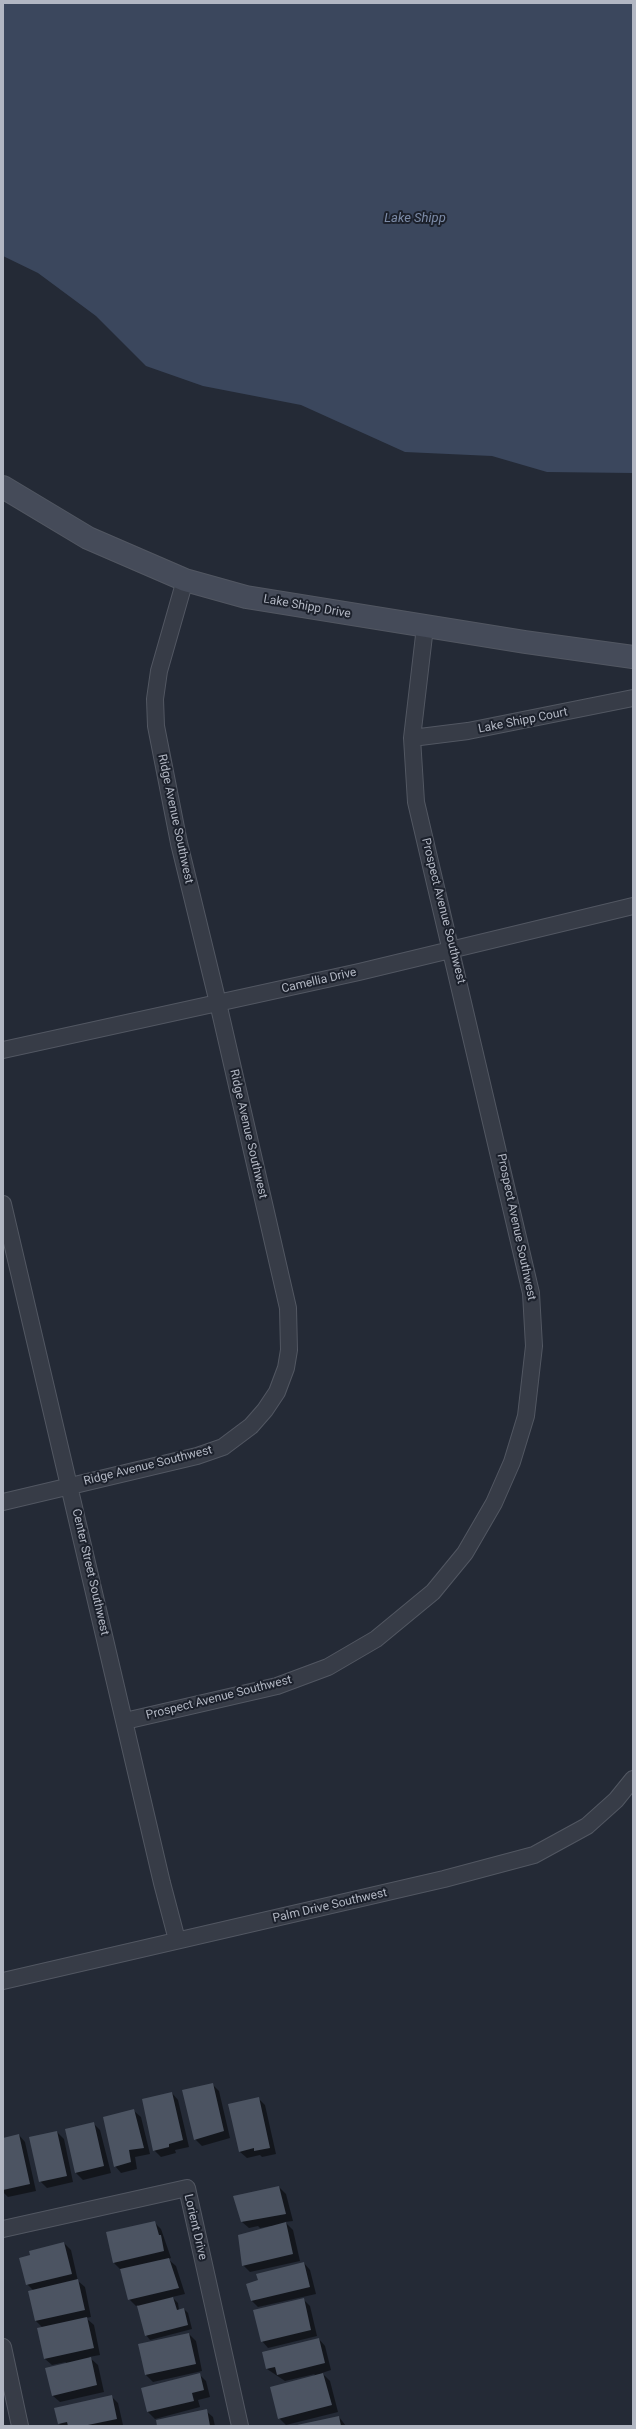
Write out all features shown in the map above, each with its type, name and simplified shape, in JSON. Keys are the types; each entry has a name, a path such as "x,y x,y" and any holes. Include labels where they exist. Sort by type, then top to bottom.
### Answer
{"street":[{"name":"Lake Shipp Drive","path":"3,487 88,538 185,580 246,597 425,626 633,657"},
{"name":"Ridge Avenue Southwest","path":"3,1502 198,1456 222,1447 251,1426 273,1398 284,1376 289,1350 288,1308 218,1003 179,843 156,726 155,699 159,671 185,580"},
{"name":"Prospect Avenue Southwest","path":"125,1721 277,1686 328,1667 376,1639 433,1592 465,1553 494,1503 512,1462 526,1416 532,1376 534,1318 531,1293 452,949 416,802 412,738 425,626"},
{"name":"Lake Shipp Court","path":"412,738 468,731 633,698"},
{"name":"Camellia Drive","path":"3,1050 218,1003 633,906"},
{"name":"Center Street Southwest","path":"3,1204 162,1883 177,1940"},
{"name":"Palm Drive Southwest","path":"3,1981 444,1879 534,1855 587,1826 616,1800 633,1779"},
{"name":"Lorient Drive","path":"3,2229 187,2188 240,2426"},
{"path":"3,2347 20,2426"}],"water":[{"name":"Lake Shipp","path":"3,3 633,3 633,473 547,472 492,456 405,452 301,405 203,386 146,366 96,316 38,273 3,256"}],"building":[{"path":"213,2083 224,2131 194,2140 182,2090"},
{"path":"172,2092 183,2140 169,2144 169,2147 153,2151 142,2099"},
{"path":"259,2097 270,2148 254,2151 254,2148 239,2152 228,2104"},
{"path":"134,2109 144,2148 129,2150 131,2162 114,2167 103,2117"},
{"path":"94,2122 104,2166 75,2173 65,2129"},
{"path":"57,2131 67,2176 39,2182 29,2137"},
{"path":"19,2134 30,2184 3,2190 3,2138"},
{"path":"279,2186 286,2214 241,2222 233,2196"},
{"path":"155,2221 159,2235 161,2235 164,2251 113,2263 106,2232"},
{"path":"286,2222 293,2254 242,2266 238,2235"},
{"path":"64,2242 72,2274 26,2285 19,2258 30,2255 29,2251"},
{"path":"169,2258 179,2288 128,2300 120,2269"},
{"path":"304,2262 310,2287 251,2301 246,2284 258,2280 256,2274"},
{"path":"78,2279 85,2310 35,2321 28,2291"},
{"path":"173,2297 177,2310 184,2308 188,2325 145,2336 137,2306"},
{"path":"304,2298 311,2330 261,2342 253,2310"},
{"path":"87,2317 94,2348 44,2359 37,2328"},
{"path":"189,2333 196,2364 145,2375 138,2344"},
{"path":"319,2338 325,2363 277,2375 275,2367 266,2369 262,2352"},
{"path":"91,2357 97,2385 52,2396 45,2368"},
{"path":"200,2373 204,2390 192,2393 194,2401 147,2412 141,2388"},
{"path":"323,2373 332,2405 278,2419 270,2387"},
{"path":"112,2395 117,2419 83,2426 68,2426 67,2422 58,2424 54,2408"},
{"path":"207,2409 210,2426 157,2426 156,2420"},
{"path":"339,2416 341,2426 297,2426 297,2425"}]}
